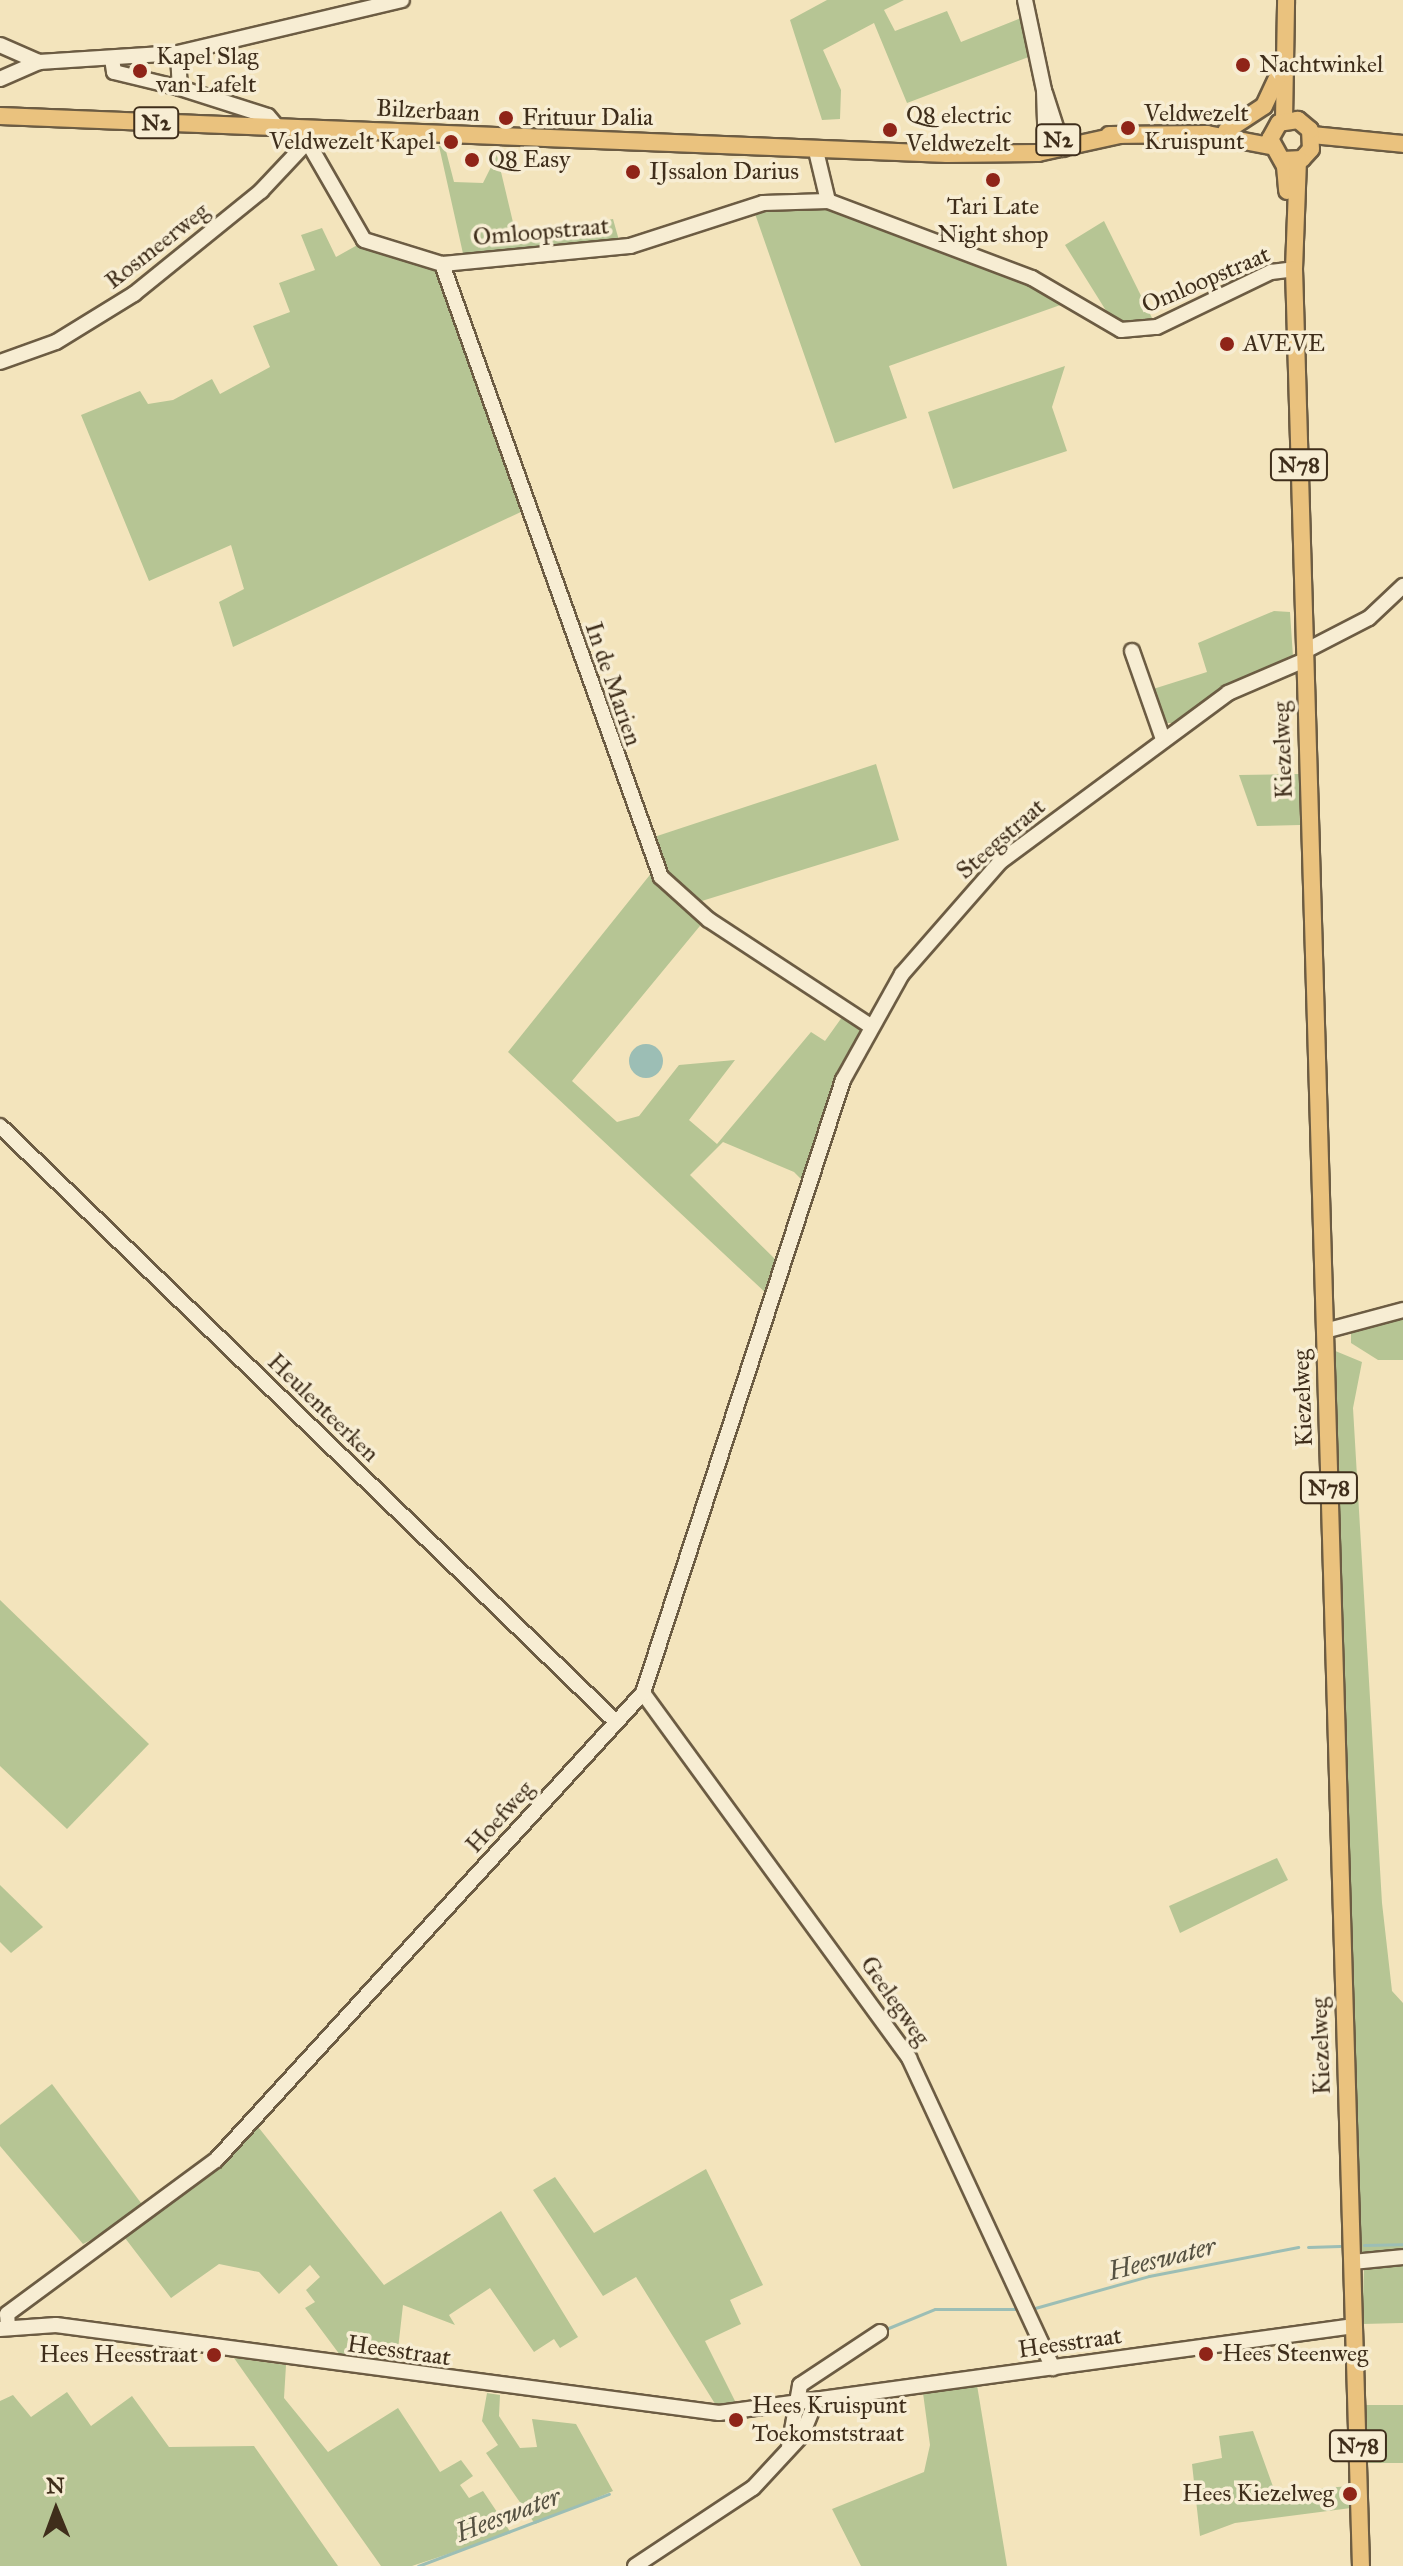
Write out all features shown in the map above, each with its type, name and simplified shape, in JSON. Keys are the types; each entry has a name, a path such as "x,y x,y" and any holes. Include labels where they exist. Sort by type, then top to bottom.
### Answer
{"main road":[{"path":"1286,0 1287,58 1281,129 1301,151"},
{"path":"1226,131 1264,106 1287,58"},
{"name":"Bilzerbaan","path":"0,116 279,129 311,138 816,151 997,151 1120,135 1281,129"},
{"path":"1281,129 1301,151"},
{"name":"Bilzerbaan","path":"1207,134 1281,129"},
{"path":"1301,151 1362,143 1403,144"},
{"name":"Kiezelweg","path":"1301,151 1293,229 1361,2566"}],"street":[{"path":"0,79 39,62 178,53 402,0"},
{"path":"1025,0 1044,90 1064,144"},
{"path":"0,45 39,62"},
{"path":"178,53 180,88"},
{"path":"112,59 114,72 180,88 268,116 279,129"},
{"path":"1044,90 1045,147"},
{"name":"Omloopstraat","path":"311,138 364,240 442,264 630,246 749,206 828,201 1032,278 1121,330 1157,327 1271,272 1294,269"},
{"name":"Rosmeerweg","path":"0,362 56,342 134,294 311,138"},
{"path":"816,151 828,201"},
{"name":"In de Marien","path":"442,264 661,877 696,911 869,1025"},
{"name":"Steegstraat","path":"807,1188 869,1025 902,974 1000,862 1163,739 1267,670 1305,655 1369,618 1403,586"},
{"path":"1132,651 1163,739"},
{"name":"Heulenteerken","path":"0,1126 616,1722"},
{"name":"Hoefweg","path":"4,2328 13,2310 216,2160 643,1693 807,1188"},
{"path":"1325,1331 1403,1310"},
{"name":"Geelegweg","path":"643,1693 909,2058 1053,2368"},
{"path":"1352,2262 1403,2257"},
{"name":"Heesstraat","path":"4,2328 56,2325 676,2412 794,2407 1354,2326"},
{"path":"789,2447 800,2385 880,2332"},
{"path":"635,2566 720,2515 789,2447 815,2403"}],"green space":[{"path":"827,0 904,0 884,10 895,31 947,11 961,42 1026,16 1034,55 907,103 874,23 823,50 841,90 840,119 822,120 790,20"},
{"path":"439,146 445,147 454,182 483,183 497,155 516,235 613,219 620,244 464,258"},
{"path":"828,206 1000,268 1066,303 889,366 907,418 835,443 753,208"},
{"path":"1104,221 1154,322 1115,325 1065,245"},
{"path":"322,228 336,257 361,243 437,270 523,511 233,647 219,602 244,589 231,545 149,581 81,415 140,391 148,404 173,400 212,379 220,394 270,367 253,326 290,312 279,283 315,270 301,235"},
{"path":"1065,366 1052,407 1067,451 953,489 928,412"},
{"path":"1274,611 1290,612 1293,657 1237,681 1179,723 1164,723 1150,690 1207,672 1198,643"},
{"path":"876,764 899,840 692,904 674,889 648,839"},
{"path":"1299,774 1300,825 1257,826 1239,775"},
{"path":"653,871 704,921 572,1081 617,1122 639,1116 679,1065 735,1060 689,1120 717,1144 811,1032 825,1041 845,1013 860,1029 805,1183 794,1172 723,1142 690,1175 779,1263 769,1296 508,1052"},
{"path":"1403,1314 1403,1360 1378,1360 1351,1343 1351,1328"},
{"path":"1333,1350 1362,1362 1353,1408 1382,1903 1392,1991 1403,2003 1403,2252 1361,2254"},
{"path":"0,1600 149,1744 67,1829 0,1766"},
{"path":"1277,1858 1288,1880 1180,1933 1169,1906"},
{"path":"0,1885 43,1927 11,1953 0,1942"},
{"path":"52,2084 147,2211 83,2244 0,2146 0,2125"},
{"path":"255,2123 384,2285 501,2211 578,2337 560,2348 554,2339 534,2352 490,2288 449,2315 455,2325 403,2305 396,2367 343,2359 305,2308 315,2302 306,2290 320,2277 310,2265 279,2294 259,2272 219,2264 171,2298 125,2238"},
{"path":"706,2169 763,2285 730,2300 741,2324 705,2341 737,2405 717,2407 636,2277 603,2296 533,2190 555,2177 594,2233"},
{"path":"1403,2260 1403,2323 1362,2324 1364,2269"},
{"path":"234,2358 286,2365 284,2398 328,2452 398,2408 440,2472 461,2460 473,2476 460,2485 469,2498 483,2491 511,2533 412,2566 381,2566"},
{"path":"977,2385 1007,2566 861,2566 832,2509 924,2472 930,2445 923,2393"},
{"path":"67,2392 91,2426 132,2396 169,2447 254,2446 338,2566 0,2566 0,2401 13,2395 31,2417"},
{"path":"487,2393 500,2395 499,2416 520,2448 537,2447 532,2419 576,2424 613,2491 535,2524 486,2453 498,2445 482,2421"},
{"path":"1365,2405 1403,2405 1403,2463 1365,2463"},
{"path":"1253,2431 1275,2492 1350,2486 1351,2508 1235,2523 1200,2536 1192,2464 1222,2458 1219,2436"}],"water":[{"path":"646,1044 658,1049 663,1061 658,1073 646,1078 634,1073 629,1061 634,1049"}],"waterway":[{"name":"Heeswater","path":"1364,2245 1403,2244"},
{"name":"Heeswater","path":"1308,2247 1340,2246"},
{"name":"Heeswater","path":"1035,2308 1149,2276 1298,2247"},
{"name":"Heeswater","path":"886,2329 935,2309 1021,2309"},
{"name":"Heeswater","path":"418,2566 609,2494"}],"place":[{"name":"Nachtwinkel","path":"1243,65"},
{"name":"Kapel Slag van Lafelt","path":"140,71"},
{"name":"Frituur Dalia","path":"506,118"},
{"name":"Veldwezelt Kruispunt","path":"1128,128"},
{"name":"Q8 electric Veldwezelt","path":"890,130"},
{"name":"Veldwezelt Kapel","path":"451,142"},
{"name":"Q8 Easy","path":"472,160"},
{"name":"IJssalon Darius","path":"633,172"},
{"name":"Tari Late Night shop","path":"993,180"},
{"name":"AVEVE","path":"1227,344"},
{"name":"Hees Steenweg","path":"1206,2354"},
{"name":"Hees Heesstraat","path":"214,2355"},
{"name":"Hees Kruispunt Toekomststraat","path":"736,2420"},
{"name":"Hees Kiezelweg","path":"1350,2494"}]}
